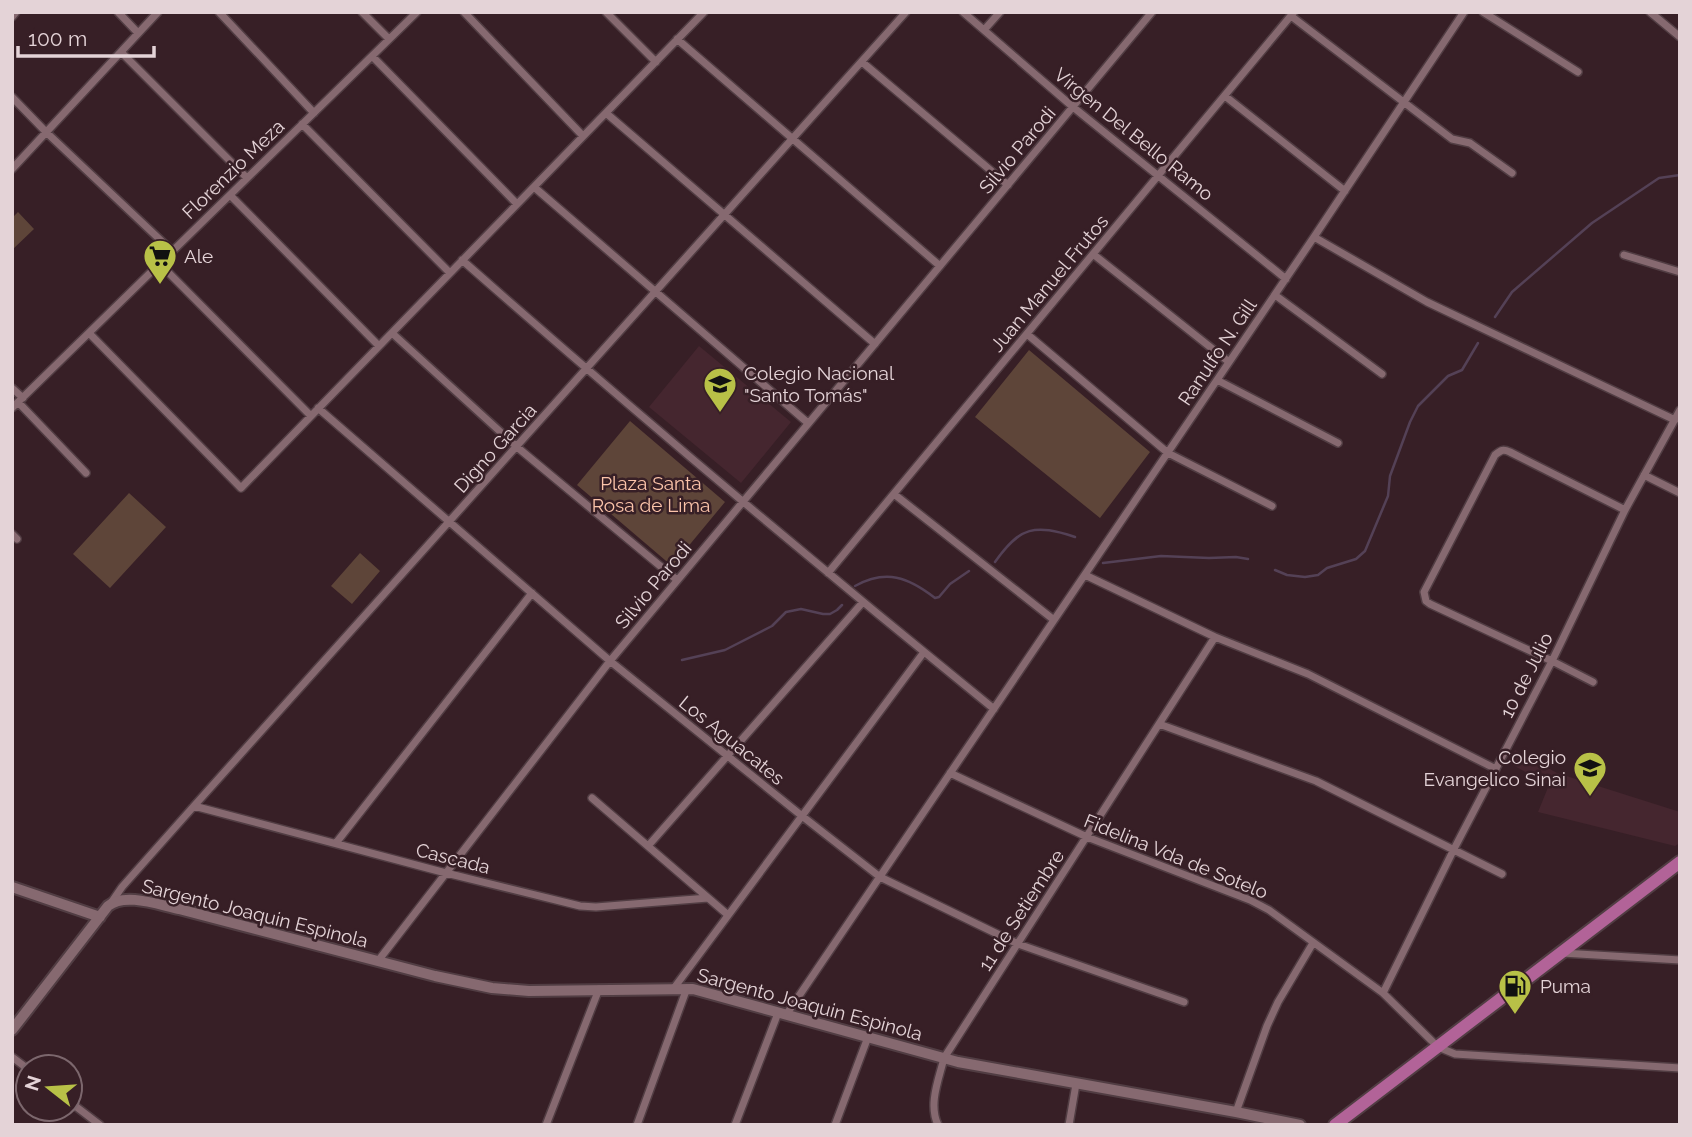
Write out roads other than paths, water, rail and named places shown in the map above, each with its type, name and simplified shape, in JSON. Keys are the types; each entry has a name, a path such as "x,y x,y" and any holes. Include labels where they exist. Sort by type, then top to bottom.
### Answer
{"main road":[{"path":"1335,1125 1680,862"}],"street":[{"path":"12,16 16,12"},
{"path":"118,12 138,33"},
{"path":"12,169 158,12"},
{"path":"219,12 314,113"},
{"path":"362,12 389,39"},
{"name":"Florenzio Meza","path":"18,403 417,12"},
{"path":"464,12 583,136"},
{"path":"606,12 656,62"},
{"path":"89,333 241,488 704,12"},
{"name":"Digno Garcia","path":"108,906 194,806 906,12"},
{"name":"Virgen Del Bello Ramo","path":"963,12 1073,107 1286,279"},
{"path":"984,30 1000,12"},
{"name":"Silvio Parodi","path":"378,961 610,661 1152,12"},
{"name":"Ranulfo N. Gill","path":"735,1125 782,1014 880,877 1464,12"},
{"path":"1483,12 1578,72"},
{"path":"1650,12 1680,37"},
{"path":"1292,14 1452,139 1470,143 1512,173"},
{"name":"Juan Manuel Frutos","path":"828,573 1292,14"},
{"path":"677,39 940,266"},
{"path":"121,52 247,178"},
{"path":"372,56 517,204"},
{"path":"862,62 1008,185"},
{"path":"1225,96 1345,191"},
{"path":"12,97 172,251"},
{"path":"606,113 874,344"},
{"path":"302,124 450,273"},
{"path":"534,187 808,423"},
{"path":"230,195 379,346"},
{"path":"1314,237 1427,302 1675,420"},
{"path":"1093,254 1229,362"},
{"path":"1624,255 1680,272"},
{"path":"462,260 743,502 994,709"},
{"path":"159,263 311,416"},
{"path":"1275,295 1382,374"},
{"path":"391,333 517,447 677,580"},
{"path":"1027,334 1168,453 1272,506"},
{"path":"1217,380 1338,443"},
{"path":"12,388 18,403 86,473"},
{"name":"Los Aguacates","path":"318,408 610,661 880,877 1018,944 1184,1002"},
{"name":"10 de Julio","path":"1383,993 1625,510 1680,410"},
{"path":"1593,682 1552,660 1430,604 1424,597 1425,587 1500,450 1504,449 1625,510"},
{"path":"1644,475 1680,493"},
{"path":"894,494 1054,620"},
{"path":"1085,575 1215,637 1308,674 1496,769"},
{"path":"335,843 532,593"},
{"path":"648,846 863,602"},
{"name":"11 de Setiembre","path":"938,1125 933,1104 944,1058 1215,637"},
{"path":"674,988 924,652"},
{"path":"1159,724 1316,781 1502,874"},
{"name":"Fidelina Vda de Sotelo","path":"950,773 1087,837 1250,900 1269,910 1383,993 1438,1047"},
{"path":"592,798 728,915"},
{"name":"Cascada","path":"194,806 580,906 708,898"},
{"path":"12,887 100,917"},
{"name":"Sargento Joaquin Espinola","path":"108,906 123,899 138,900 435,976 492,988 529,991 674,988 701,990 944,1058 1300,1125"},
{"path":"12,1030 108,906"},
{"path":"1236,1112 1267,1026 1313,943"},
{"path":"1562,953 1680,960"},
{"path":"637,1125 687,988"},
{"path":"546,1125 599,989"},
{"path":"835,1125 868,1037"},
{"path":"1438,1047 1455,1054 1680,1068"},
{"path":"1069,1125 1076,1084"},
{"path":"84,1112 100,1125"}],"waterway":[{"path":"1495,317 1512,292 1592,223 1659,178 1680,175"},
{"path":"1275,570 1287,575 1318,575 1327,568 1356,559 1365,551 1388,496 1390,476 1418,406 1448,376 1462,370 1478,343"},
{"path":"995,562 1012,541 1029,531 1049,530 1075,537"},
{"path":"1103,563 1161,556 1248,559"},
{"path":"855,586 877,578 897,578 906,580 935,598 969,571"},
{"path":"682,660 725,650 772,626 786,612 801,609 830,614 842,605"}],"place":[{"name":"Ale","path":"160,286"},
{"name":"Colegio Nacional \"Santo Tomás\"","path":"720,414"},
{"name":"Colegio Evangelico Sinai","path":"1590,798"},
{"name":"Puma","path":"1515,1016"}],"park label":[{"name":"Plaza Santa Rosa de Lima","path":"651,494"}]}
